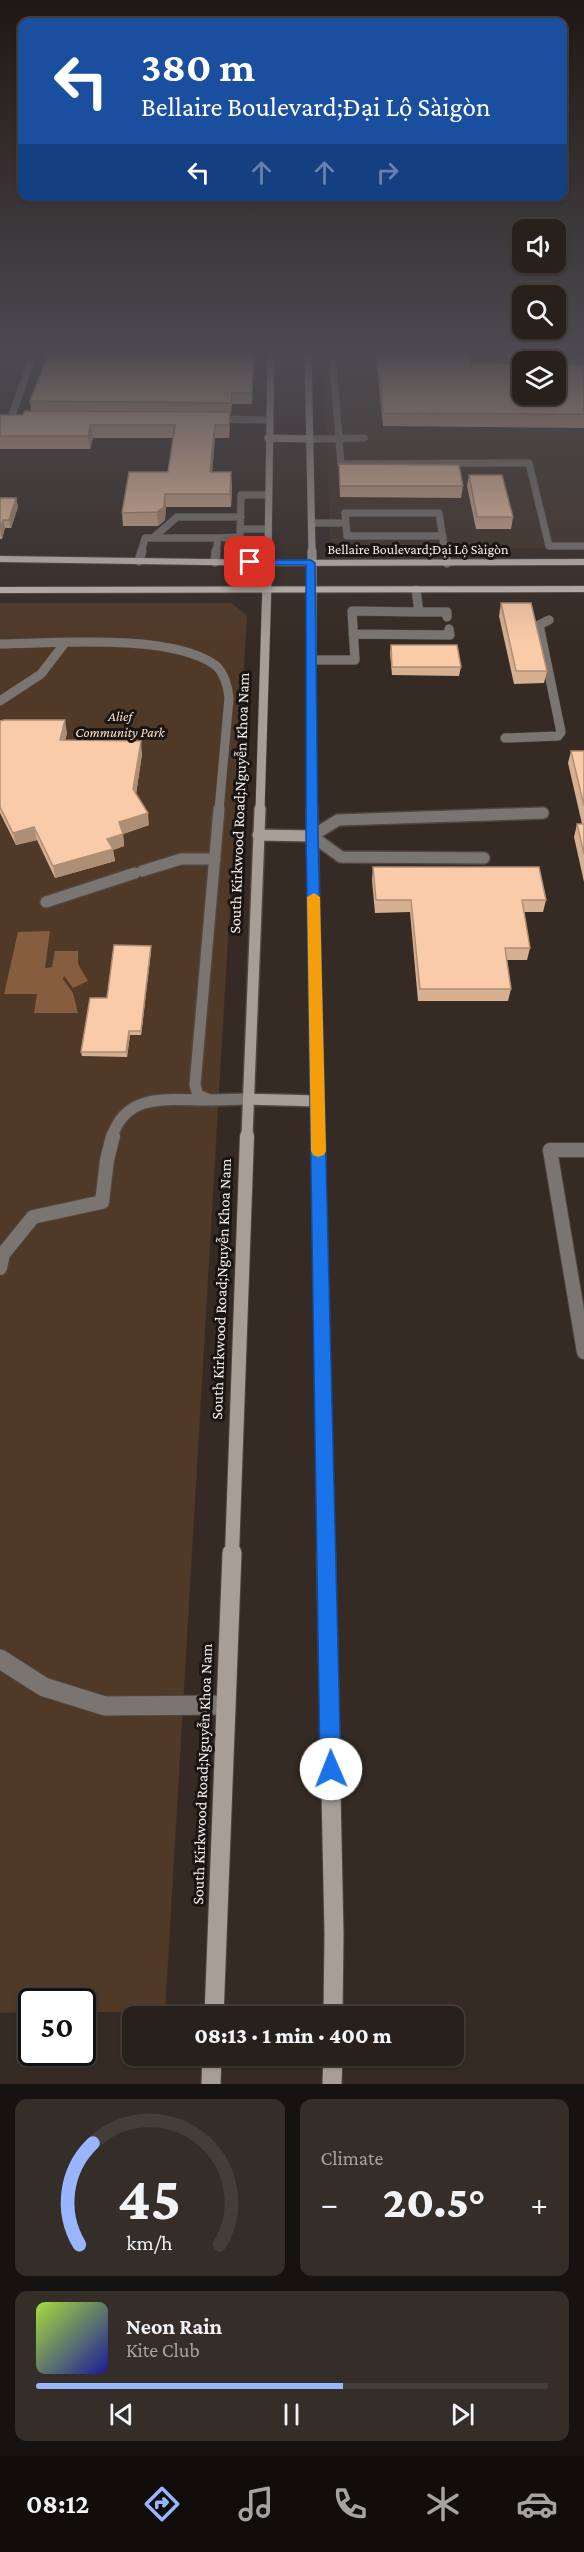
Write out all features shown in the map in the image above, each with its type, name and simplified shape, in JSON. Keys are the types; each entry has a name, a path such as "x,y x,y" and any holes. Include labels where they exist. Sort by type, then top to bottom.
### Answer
{"main road":[{"name":"South Kirkwood Road;Nguyễn Khoa Nam","path":"214,2006 268,591 268,447"},
{"path":"310,447 312,836 334,1934 333,2006"},
{"name":"Bellaire Boulevard;Đại Lộ Sàigòn","path":"0,559 268,563 584,562"},
{"path":"0,590 584,590"},
{"path":"258,835 312,836"},
{"path":"249,1099 318,1101"},
{"path":"211,2084 212,2066"},
{"path":"332,2084 333,2066"}],"street":[{"path":"339,447 341,464 529,463 549,546 584,546"},
{"path":"139,561 145,538 240,537 242,495 268,495"},
{"path":"443,536 347,536 345,513 439,513 443,536 447,563"},
{"path":"153,538 177,517 241,517"},
{"path":"312,523 346,523"},
{"path":"240,529 268,529"},
{"path":"215,562 218,537"},
{"path":"416,590 419,612"},
{"path":"311,660 355,660 352,611 367,614 406,615 419,612 429,615 447,612 447,617"},
{"path":"505,738 544,738 558,736 561,732 539,625 549,620"},
{"path":"353,634 432,632 450,635 449,629"},
{"path":"0,644 147,645 176,648 194,654 216,666 226,682 229,698 195,1085 198,1095 210,1100"},
{"path":"0,700 41,674 64,644"},
{"path":"484,858 341,857 312,836 338,820 543,813"},
{"path":"46,902 181,859 215,859"},
{"path":"0,1268 3,1254 33,1216 102,1202 111,1141 118,1121 142,1102 249,1099"},
{"path":"584,1150 550,1150 584,1352"},
{"path":"0,1659 44,1687 105,1706 226,1705"}],"shaded area":[{"path":"327,447 584,447 584,549 346,547 330,540"},
{"path":"50,931 45,968 52,967 55,951 78,951 78,964 88,981 73,988 64,976 63,979 73,993 78,1013 34,1013 37,994 4,994 18,932"}],"green space":[{"name":"Alief Community Park","path":"0,603 231,603 247,615 165,2006 122,2006 122,2012 96,2012 96,1988 18,1988 18,2012 0,2013"}],"building":[{"path":"172,447 213,447 210,472 231,472 230,494 165,494 164,507 157,512 122,513 129,472 168,472"},
{"path":"339,464 459,465 463,486 340,486"},
{"path":"469,475 502,475 513,517 477,517"},
{"path":"0,498 16,498 9,520 3,520 0,530"},
{"path":"501,603 531,603 547,671 516,671"},
{"path":"391,645 457,645 461,667 392,667"},
{"path":"65,720 60,740 141,741 133,789 148,813 119,822 123,834 107,839 113,849 53,866 34,827 13,833 0,807 0,721"},
{"path":"571,751 584,751 584,806"},
{"path":"577,824 584,824 584,854"},
{"path":"373,867 539,867 546,900 522,900 530,948 505,948 511,989 420,989 411,900 376,900"},
{"path":"114,945 151,946 141,1031 129,1031 126,1052 81,1052 90,998 107,998"}],"slow traffic":[{"path":"314,897 318,1151"}],"route":[{"path":"250,562 311,563 312,836 331,1769"}]}
